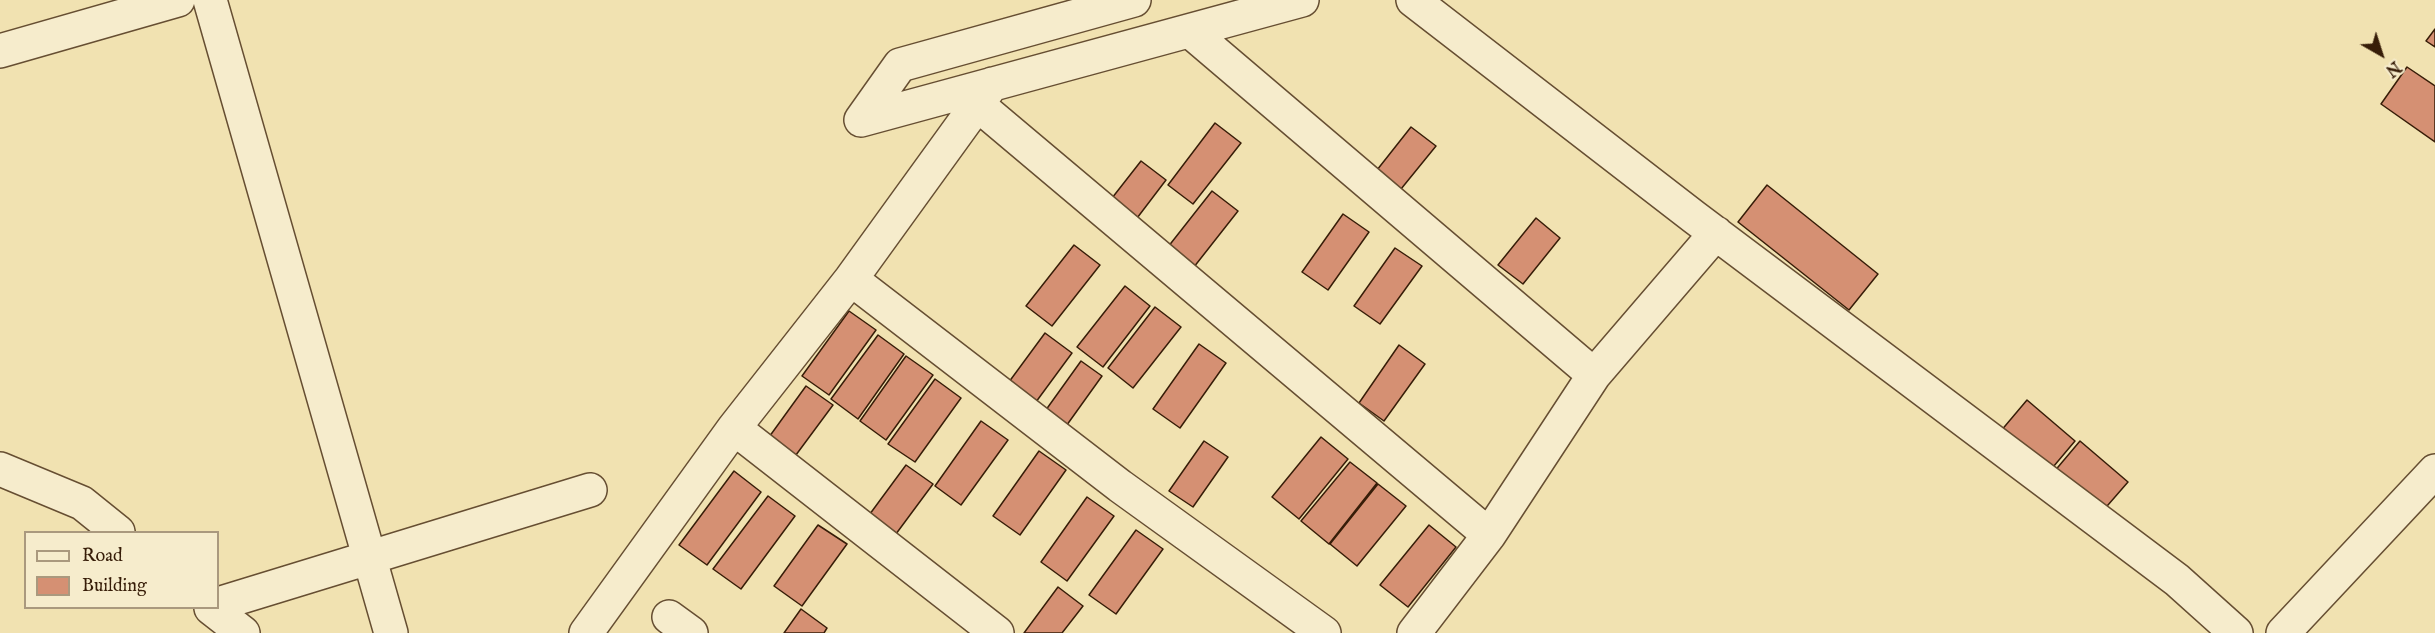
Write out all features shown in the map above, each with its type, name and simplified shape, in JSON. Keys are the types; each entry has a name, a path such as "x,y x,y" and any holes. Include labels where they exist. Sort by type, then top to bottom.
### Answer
{"street":[{"path":"0,51 178,0"},
{"path":"210,0 391,633"},
{"path":"1134,0 900,65 861,120 984,94 1302,0"},
{"path":"1413,0 1716,233 2177,580 2236,633"},
{"path":"1191,32 1594,375"},
{"path":"585,633 734,428 851,279 984,94"},
{"path":"984,94 1489,535"},
{"path":"1414,633 1489,535 1594,375 1716,233"},
{"path":"851,279 1120,486 1324,633"},
{"path":"734,428 997,633"},
{"path":"0,469 82,503 117,531"},
{"path":"2283,633 2433,478"},
{"path":"219,604 590,490"},
{"path":"212,609 243,633"}],"building":[{"path":"2435,29 2435,47 2426,41"},
{"path":"2407,67 2435,86 2435,142 2381,104"},
{"path":"1215,123 1241,143 1193,204 1168,185"},
{"path":"1411,127 1436,146 1401,189 1377,170"},
{"path":"1141,161 1166,180 1131,226 1105,207"},
{"path":"1767,185 1878,274 1849,310 1738,222"},
{"path":"1212,191 1238,211 1190,272 1164,252"},
{"path":"1343,214 1369,232 1328,290 1302,272"},
{"path":"1536,218 1560,238 1523,284 1498,265"},
{"path":"1074,245 1100,265 1052,326 1026,306"},
{"path":"1395,248 1422,266 1380,324 1354,306"},
{"path":"1125,286 1150,306 1103,367 1077,347"},
{"path":"1155,307 1181,327 1133,388 1108,368"},
{"path":"849,311 876,330 829,395 802,376"},
{"path":"1045,333 1072,353 1033,406 1006,386"},
{"path":"878,335 904,354 858,419 831,399"},
{"path":"1199,344 1226,363 1180,428 1153,409"},
{"path":"1399,345 1425,364 1384,421 1359,403"},
{"path":"906,356 933,375 886,440 860,421"},
{"path":"1081,361 1102,376 1064,429 1043,414"},
{"path":"935,379 961,398 915,462 888,444"},
{"path":"806,386 833,405 790,463 764,444"},
{"path":"2027,400 2075,441 2048,473 2000,432"},
{"path":"981,421 1008,440 961,505 935,486"},
{"path":"1321,437 1348,459 1299,519 1272,497"},
{"path":"1204,441 1228,457 1193,507 1169,491"},
{"path":"2080,441 2128,482 2101,513 2053,473"},
{"path":"1039,451 1066,470 1020,535 993,516"},
{"path":"1350,462 1377,483 1329,544 1301,521"},
{"path":"906,465 933,484 890,542 864,522"},
{"path":"734,471 761,492 707,565 679,545"},
{"path":"1378,484 1406,506 1357,566 1330,544"},
{"path":"768,496 795,516 741,589 713,569"},
{"path":"1087,497 1114,516 1067,581 1041,562"},
{"path":"818,525 847,544 802,606 774,586"},
{"path":"1429,525 1456,547 1408,607 1380,585"},
{"path":"1136,530 1163,549 1116,614 1089,595"},
{"path":"1058,587 1083,606 1062,633 1024,633"},
{"path":"801,609 827,628 824,633 784,633"}]}
